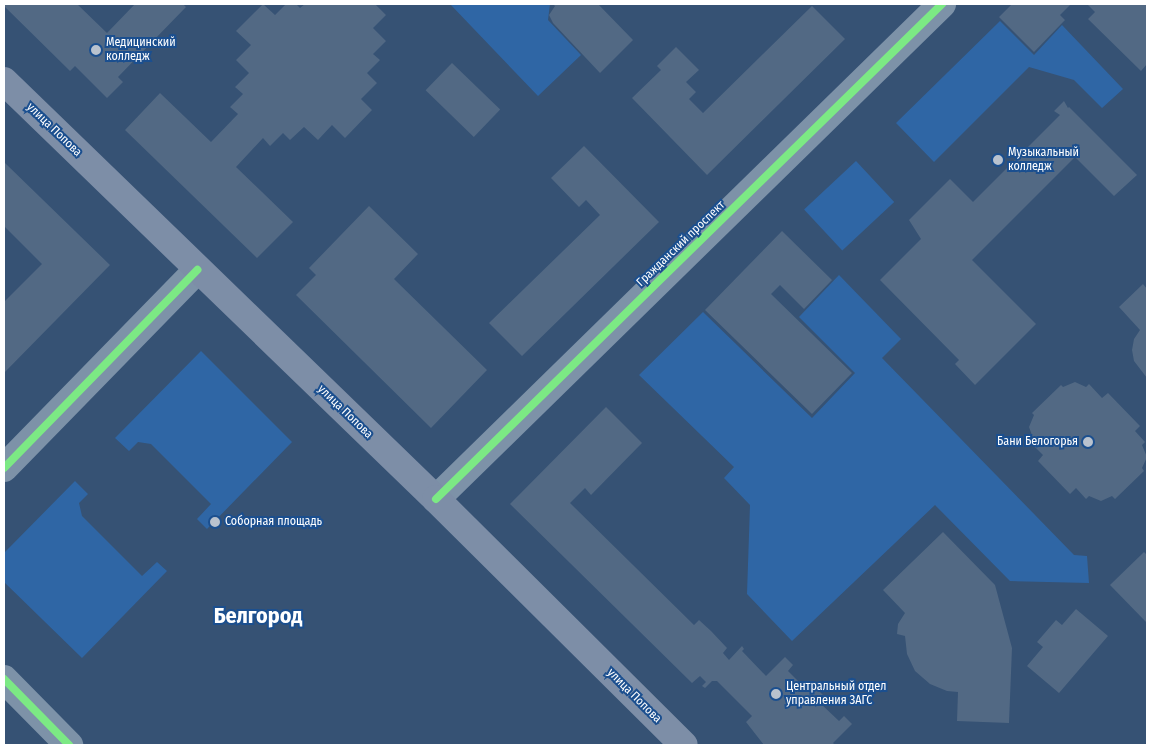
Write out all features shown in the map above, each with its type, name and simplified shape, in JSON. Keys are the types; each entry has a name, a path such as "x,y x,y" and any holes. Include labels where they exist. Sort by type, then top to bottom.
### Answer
{"main road":[{"name":"улица Попова","path":"4,81 436,500 684,745"}],"street":[{"name":"Гражданский проспект","path":"436,500 942,4"},
{"path":"4,468 197,270"},
{"path":"4,679 69,745"}],"shaded area":[{"path":"450,4 550,4 548,20 581,55 538,96"},
{"path":"1000,21 1034,55 1062,25 1123,89 1102,108 1074,80 1029,67 934,162 896,123"},
{"path":"856,161 894,202 842,250 804,209"},
{"path":"839,275 901,339 882,358 1074,555 1087,556 1089,583 1010,581 935,505 792,641 747,594 750,505 724,478 734,467 639,375 703,312 812,418 855,373 799,317"},
{"path":"201,351 292,442 207,529 197,519 211,504 151,444 138,442 129,451 115,438"},
{"path":"75,481 88,494 79,503 82,516 142,576 157,562 167,571 82,658 4,582 4,553"}],"building":[{"name":"Медицинский колледж","path":"4,4 77,4 107,33 135,4 183,4 186,7 118,77 123,82 107,98 75,66 70,71"},
{"path":"263,4 275,15 286,4 296,4 300,8 305,4 375,4 386,15 373,28 386,41 373,54 380,60 367,73 377,83 361,99 372,110 345,138 332,125 318,140 304,127 290,140 283,133 270,146 263,138 236,167 293,222 257,258 125,130 160,93 211,142 238,114 230,107 243,94 235,87 249,73 236,60 251,45 236,31"},
{"path":"553,4 598,4 633,40 600,73 553,23 549,15 555,6"},
{"path":"1012,4 1071,4 1060,15 1065,20 1034,52 999,17"},
{"path":"1087,4 1147,4 1147,64 1141,71 1088,19 1095,12"},
{"path":"812,6 845,39 707,175 632,98 661,70 657,66 676,47 699,70 686,82 696,92 689,99 703,113"},
{"path":"452,63 500,110 474,137 426,90"},
{"path":"1064,101 1068,108 1137,175 1114,196 1075,157 972,260 1036,324 975,385 955,364 959,360 880,280 921,239 909,220 950,179 973,202 1060,115 1054,111"},
{"path":"584,146 659,222 522,356 489,323 600,215 586,200 579,207 551,178"},
{"path":"5,163 110,265 4,373 4,302 42,264 4,226"},
{"path":"369,206 418,254 394,279 487,370 431,428 296,295 316,275 309,268"},
{"path":"782,231 832,280 804,309 780,285 771,294 852,373 812,414 705,310"},
{"path":"1143,284 1147,289 1147,378 1134,361 1132,350 1134,339 1140,330 1119,307"},
{"name":"Бани Белогорья","path":"1075,382 1086,387 1089,384 1102,398 1108,393 1140,426 1135,431 1145,442 1142,445 1147,457 1142,468 1144,471 1115,499 1112,496 1101,501 1089,496 1086,499 1076,488 1070,494 1038,461 1043,455 1030,442 1033,438 1029,427 1034,415 1032,413 1061,385 1063,387"},
{"path":"606,407 642,443 591,495 585,488 570,503 694,625 699,620 711,631 727,648 723,653 729,660 742,646 744,649 742,651 766,676 785,657 793,665 788,671 806,689 811,683 826,698 820,703 839,721 844,716 852,724 833,743 835,745 764,745 746,722 752,716 717,681 712,681 705,688 702,686 706,682 700,676 692,683 510,504"},
{"path":"943,532 995,585 1012,648 1009,723 957,721 958,692 947,691 930,684 915,671 907,654 905,636 897,634 898,624 905,613 883,590"},
{"path":"1144,552 1147,555 1147,623 1110,585"},
{"path":"1076,609 1108,636 1059,693 1027,666 1043,647 1037,642 1056,620 1062,625"}],"cycle path":[{"path":"436,499 942,4"},
{"path":"4,468 197,270"},
{"path":"4,679 69,745"}],"place":[{"name":"Медицинский колледж","path":"96,50"},
{"name":"Музыкальный колледж","path":"998,160"},
{"name":"Бани Белогорья","path":"1088,442"},
{"name":"Соборная площадь","path":"215,522"},
{"name":"Центральный отдел управления ЗАГС","path":"776,694"}],"district":[{"name":"Белгород","path":"258,616"}]}
